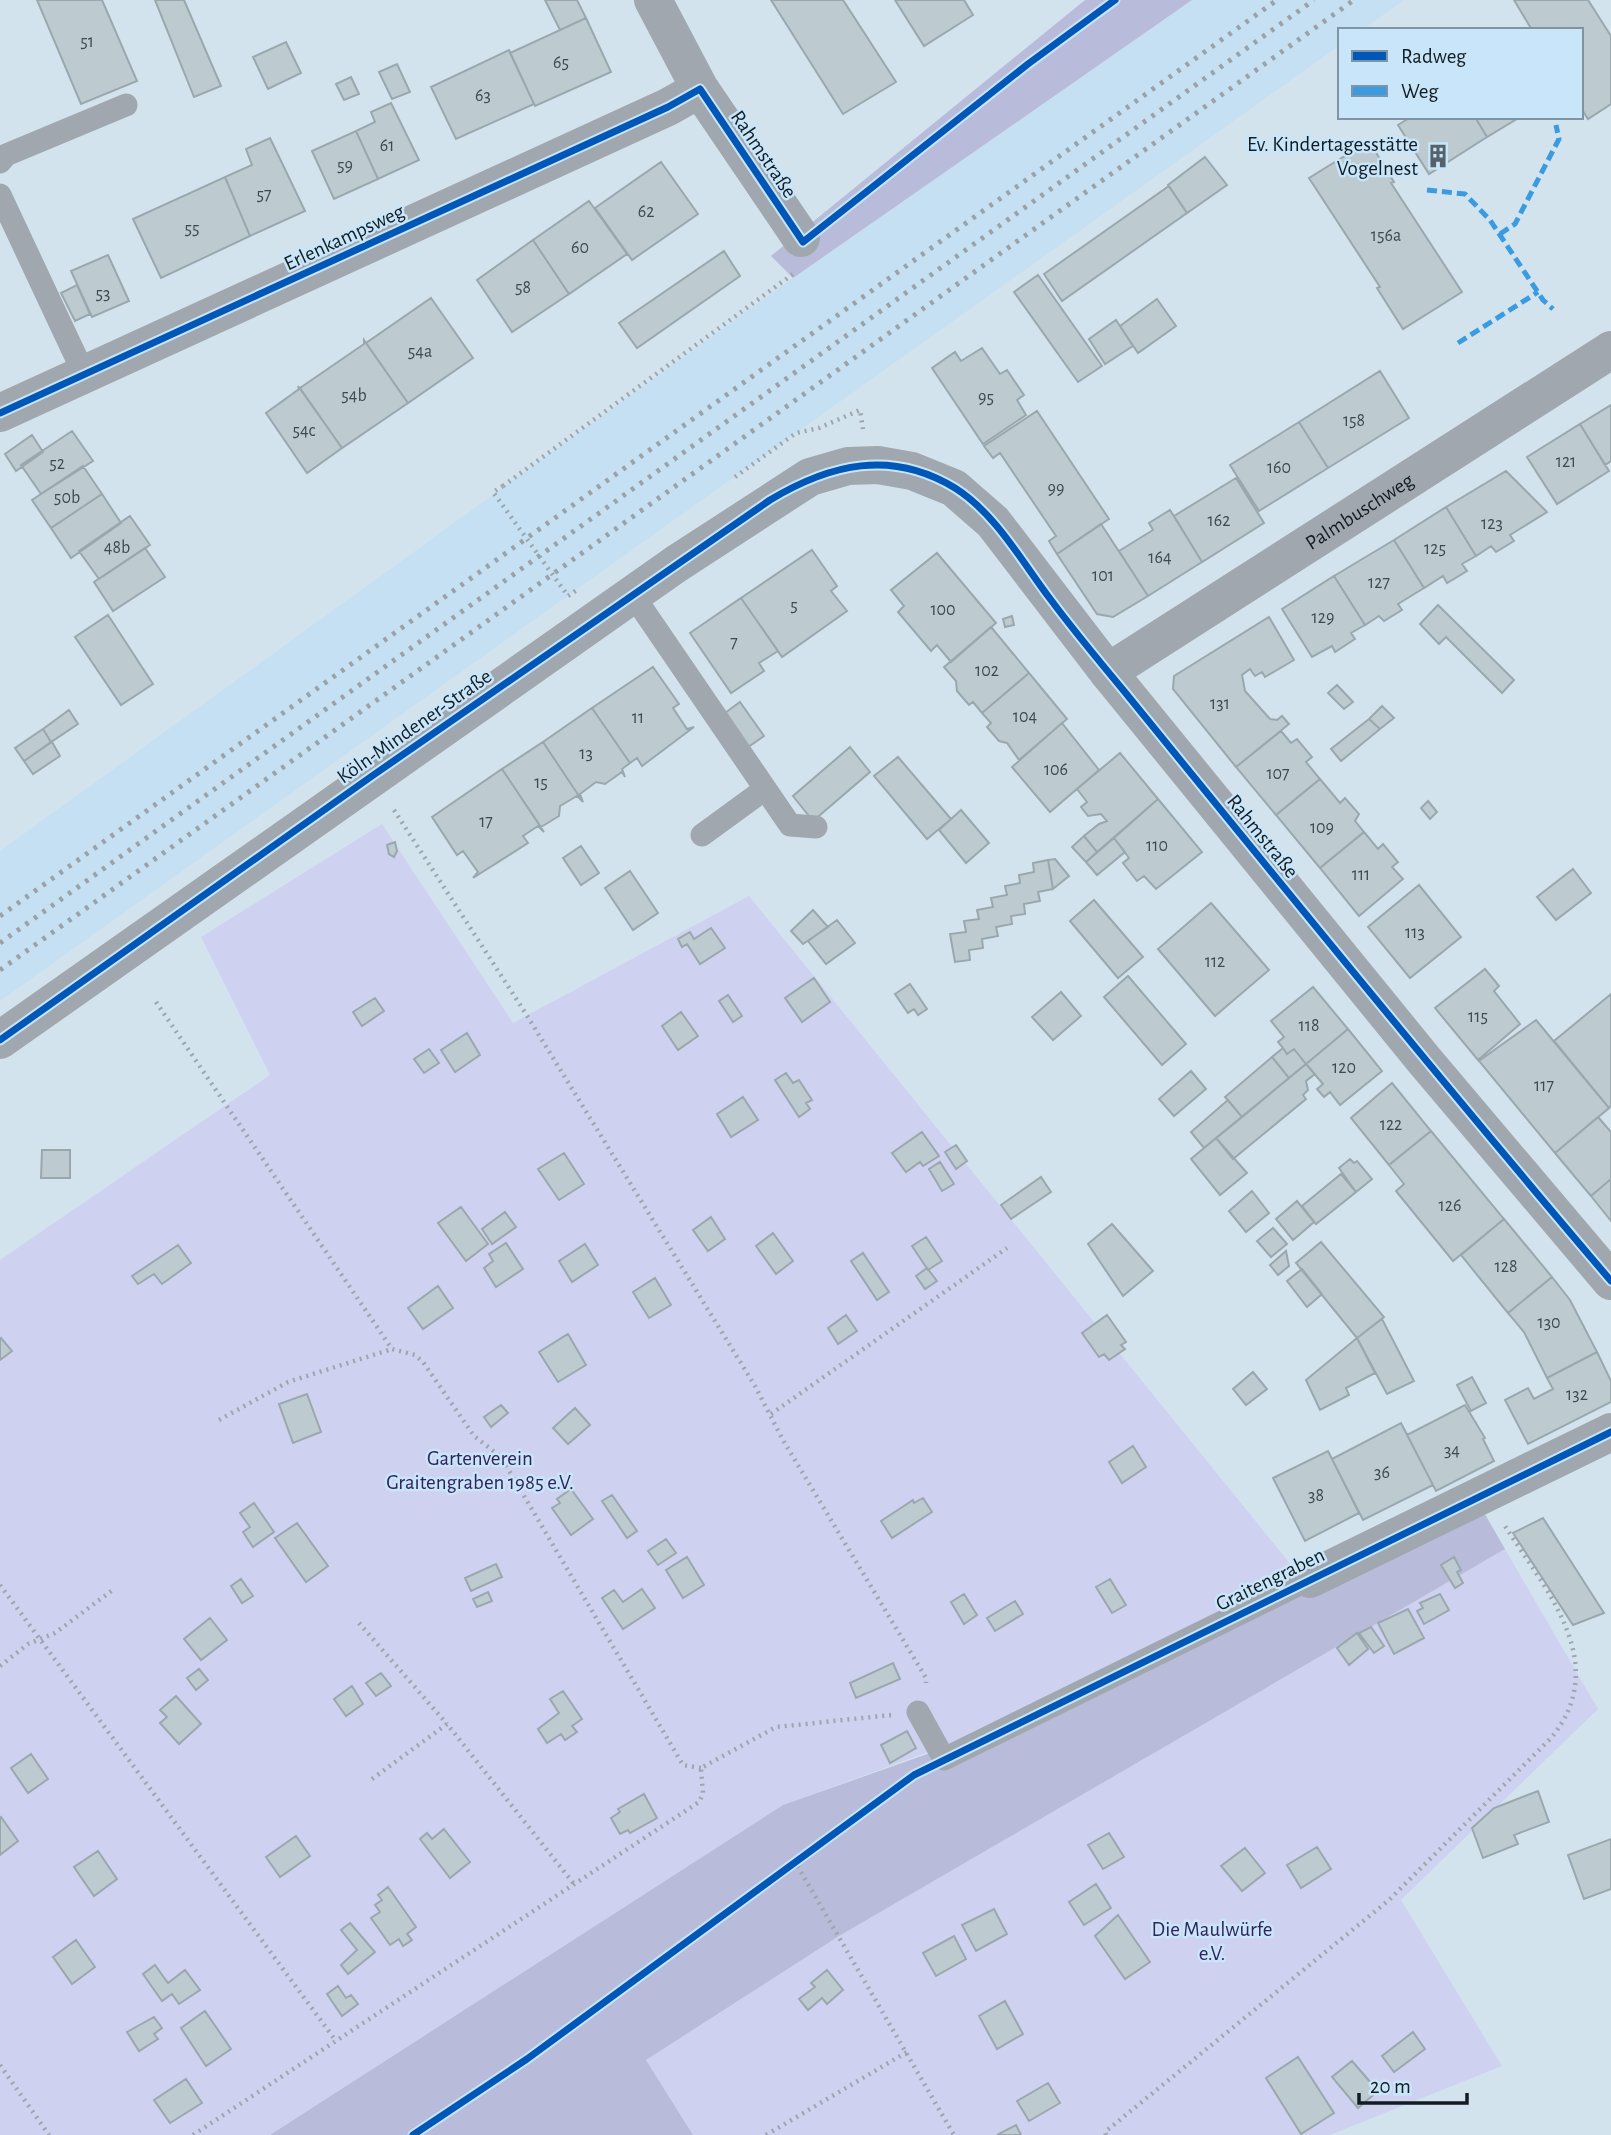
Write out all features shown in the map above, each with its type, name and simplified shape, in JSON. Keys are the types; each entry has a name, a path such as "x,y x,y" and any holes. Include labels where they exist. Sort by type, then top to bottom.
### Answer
{"street":[{"name":"Rahmstraße","path":"653,0 700,89 809,243"},
{"name":"Erlenkampsweg","path":"0,413 643,118 700,89"},
{"name":"Palmbuschweg","path":"1108,672 1611,350"},
{"name":"Rahmstraße","path":"860,464 912,471 941,481 967,497 993,522 1108,672 1424,1060 1611,1281"},
{"name":"Köln-Mindener-Straße","path":"0,1040 372,776 797,483 823,472 860,464"},
{"name":"Graitengraben","path":"1310,1579 1611,1432"}],"lane":[{"path":"0,162 6,155 126,105"},
{"path":"0,195 84,374"},
{"path":"633,595 790,825 816,827"},
{"path":"702,835 765,789"},
{"name":"Graitengraben","path":"918,1712 944,1759 1310,1579"}],"path":[{"path":"576,590 568,596 493,492 726,321 809,243 1028,64 1115,0"},
{"path":"219,1420 288,1382 392,1349 415,1355 423,1362 474,1436 501,1457 683,1765 701,1768 776,1727 918,1712 926,1695 926,1678 784,1442 771,1414 539,1035 372,776"},
{"path":"156,1002 392,1349"},
{"path":"771,1414 1007,1248"},
{"path":"1106,2135 1105,2132 1389,1900 1552,1737 1567,1717 1579,1690 1580,1679 1578,1652 1572,1634 1484,1494"},
{"path":"0,1585 336,2041"},
{"path":"0,1666 39,1640 55,1633 114,1589"},
{"path":"359,1623 447,1724 574,1884"},
{"path":"372,1779 447,1724"},
{"path":"193,2135 699,1801 703,1794 701,1768"},
{"path":"794,1860 954,2135"},
{"path":"766,2135 907,2052"},
{"path":"0,2066 49,2135"}],"shaded area":[{"path":"1085,0 1192,0 793,278 771,256"},
{"path":"1192,0 1404,0 1365,28 1338,28 1338,46 0,1001 0,851 793,278"},
{"path":"1478,1502 1505,1549 839,1936 646,2060 693,2135 270,2135 783,1805 995,1730"}],"green space":[{"name":"Gartenverein Graitengraben 1985 e.V.","path":"382,824 513,1023 749,896 1296,1571 994,1728 783,1805 270,2135 0,2135 0,1260 270,1075 201,937"},
{"name":"Die Maulwürfe e.V.","path":"1505,1549 1598,1709 1401,1900 1502,2066 1330,2135 693,2135 646,2060 839,1936"}],"building":[{"path":"37,0 102,0 137,81 81,104"},
{"path":"155,0 184,0 221,86 194,97"},
{"path":"545,0 577,0 586,18 560,30"},
{"path":"771,0 843,0 896,82 843,114"},
{"path":"895,0 964,0 973,15 924,46"},
{"path":"1514,0 1588,0 1611,36 1611,104 1588,119 1583,111 1583,28 1531,28"},
{"path":"586,18 611,72 535,106 510,53"},
{"path":"286,42 301,73 268,89 253,57"},
{"path":"509,50 534,104 456,139 431,87"},
{"path":"397,64 410,92 392,99 379,72"},
{"path":"351,77 359,94 344,100 336,84"},
{"path":"391,103 419,160 378,179 356,131 375,122 371,112"},
{"name":"Ev. Kindertagesstätte Vogelnest","path":"1408,119 1476,119 1487,137 1429,174 1398,125"},
{"path":"1476,119 1517,119 1487,137"},
{"path":"356,131 378,179 334,199 312,151"},
{"path":"270,138 305,211 250,236 225,177 252,165 246,149"},
{"path":"1369,141 1394,182 1391,183 1462,292 1403,329 1377,288 1380,287 1309,178"},
{"path":"1205,157 1227,185 1187,213 1168,185"},
{"path":"661,162 698,214 632,260 595,208"},
{"path":"225,177 250,236 161,278 133,219"},
{"path":"1169,186 1187,213 1062,301 1044,274"},
{"path":"589,201 627,254 569,294 533,240"},
{"path":"533,240 569,294 512,332 477,280"},
{"path":"724,251 740,276 637,348 619,323"},
{"path":"108,255 129,301 92,317 71,271"},
{"path":"1038,275 1102,366 1078,382 1014,292"},
{"path":"77,285 90,314 75,321 61,293"},
{"path":"431,298 473,358 408,403 366,343"},
{"path":"1157,299 1176,326 1138,353 1120,326"},
{"path":"1116,320 1133,346 1105,364 1089,339"},
{"path":"364,340 408,403 342,448 300,388 364,344"},
{"path":"982,348 1000,374 1007,370 1024,395 1017,400 1026,415 983,444 932,368 955,352 961,361"},
{"path":"1380,371 1409,418 1328,468 1299,422"},
{"path":"298,386 342,448 307,473 266,413 299,389"},
{"path":"1611,405 1611,461 1605,465 1580,424"},
{"path":"1037,411 1109,519 1057,554 1049,541 1056,536 1000,453 993,458 984,446"},
{"path":"1299,422 1328,468 1259,511 1230,465"},
{"path":"1580,424 1609,471 1557,504 1527,457"},
{"path":"72,431 93,461 41,494 21,465"},
{"path":"32,435 43,452 16,471 5,454"},
{"path":"83,466 102,494 51,528 32,500"},
{"path":"1506,471 1547,512 1510,535 1514,541 1496,552 1491,546 1476,556 1446,507"},
{"path":"1236,478 1264,523 1202,562 1174,516"},
{"path":"102,494 121,523 71,558 51,528"},
{"path":"1446,507 1476,556 1462,564 1467,571 1447,583 1443,576 1424,588 1394,540"},
{"path":"1170,510 1202,562 1148,596 1119,551 1153,530 1149,523"},
{"path":"130,516 150,545 99,579 79,551"},
{"path":"1101,524 1148,596 1113,617 1097,614 1057,554"},
{"path":"1394,540 1424,588 1398,604 1402,610 1384,621 1379,616 1365,625 1334,576"},
{"path":"145,548 165,577 113,611 94,582"},
{"path":"812,550 837,586 831,591 847,611 782,657 741,598"},
{"path":"937,553 996,623 951,662 937,645 931,651 898,612 904,606 891,590"},
{"path":"1334,576 1365,625 1351,633 1355,639 1335,652 1332,646 1312,657 1282,609"},
{"path":"741,598 778,651 759,663 764,671 731,693 690,633"},
{"path":"1438,605 1514,680 1502,693 1446,637 1439,644 1420,624"},
{"path":"108,615 153,684 121,705 75,637"},
{"path":"1012,616 1014,625 1005,627 1003,619"},
{"path":"1269,617 1294,660 1265,677 1262,672 1255,676 1250,669 1242,675 1245,691 1270,719 1277,720 1282,716 1289,724 1236,767 1173,689 1174,676"},
{"path":"991,627 1029,673 982,713 973,702 969,705 957,691 956,681 944,667"},
{"path":"653,667 679,704 673,708 687,729 694,727 642,766 637,758 630,763 592,708"},
{"path":"1029,673 1067,719 1019,760 1007,743 999,741 987,727 991,723 982,713"},
{"path":"1337,685 1353,702 1344,709 1328,693"},
{"path":"740,702 764,736 748,747 725,713"},
{"path":"1382,706 1394,718 1380,729 1369,719"},
{"path":"592,708 630,763 622,769 625,777 622,772 605,784 596,782 580,794 583,802 543,742"},
{"path":"69,710 78,724 51,742 43,729"},
{"path":"1369,719 1380,729 1341,761 1331,749"},
{"path":"1062,723 1099,770 1050,812 1012,767"},
{"path":"43,729 51,742 24,761 15,748"},
{"path":"1281,731 1291,743 1297,739 1312,757 1306,762 1320,779 1276,815 1236,767"},
{"path":"52,742 60,756 33,774 24,761"},
{"path":"543,742 583,802 577,796 560,806 559,816 541,827 502,769"},
{"path":"850,747 870,772 813,821 793,796"},
{"path":"1120,753 1158,799 1097,852 1084,836 1107,821 1101,814 1088,816 1081,807 1087,802 1077,789"},
{"path":"898,757 951,819 927,839 874,776"},
{"path":"502,769 544,832 538,826 523,836 528,843 473,878 478,872 463,851 457,855 432,817"},
{"path":"1320,779 1340,803 1345,798 1359,814 1355,821 1364,832 1320,868 1276,815"},
{"path":"1158,799 1202,852 1156,889 1144,876 1137,881 1123,863 1129,858 1114,838"},
{"path":"1428,801 1437,812 1430,819 1421,808"},
{"path":"961,810 989,843 966,863 939,830"},
{"path":"1364,832 1378,849 1383,844 1398,862 1392,867 1403,879 1359,916 1320,868"},
{"path":"1084,836 1097,852 1086,862 1072,847"},
{"path":"1114,838 1125,852 1097,875 1086,862"},
{"path":"395,842 397,851 394,857 389,854 387,845"},
{"path":"581,846 599,873 581,885 563,858"},
{"path":"1055,859 1069,876 1053,889 1048,860"},
{"path":"1048,860 1053,889 1038,892 1040,901 1024,904 1025,914 1011,916 1012,924 996,927 998,936 982,939 983,948 969,950 970,960 955,962 950,934 966,932 964,921 979,919 977,910 993,907 991,898 1007,895 1005,886 1020,883 1019,875 1034,872 1033,863"},
{"path":"1573,869 1591,893 1556,920 1537,897"},
{"path":"630,871 658,913 633,930 605,888"},
{"path":"1419,885 1461,937 1410,978 1368,927"},
{"path":"1094,900 1143,957 1118,978 1070,921"},
{"path":"1211,903 1269,970 1215,1016 1158,949"},
{"path":"813,910 828,927 803,944 791,931"},
{"path":"837,920 855,943 826,964 808,941"},
{"path":"711,928 725,948 700,964 687,944 682,947 678,939 690,932 694,939"},
{"path":"1485,969 1499,986 1494,991 1520,1024 1478,1060 1435,1008"},
{"path":"1128,976 1186,1044 1162,1065 1104,997"},
{"path":"814,978 830,1002 802,1022 785,998"},
{"path":"910,984 927,1009 918,1015 914,1009 908,1013 895,994"},
{"path":"1313,987 1348,1029 1306,1064 1294,1049 1287,1054 1278,1042 1284,1037 1271,1021"},
{"path":"1061,992 1081,1016 1053,1040 1032,1017"},
{"path":"1611,994 1611,1106 1609,1108 1554,1041"},
{"path":"728,995 742,1016 733,1022 719,1001"},
{"path":"375,998 384,1011 362,1026 353,1012"},
{"path":"681,1012 698,1036 678,1050 662,1026"},
{"path":"1536,1020 1609,1108 1555,1153 1479,1061"},
{"path":"1348,1029 1382,1071 1340,1105 1330,1092 1324,1097 1317,1089 1323,1084 1306,1064"},
{"path":"467,1033 480,1055 455,1072 441,1050"},
{"path":"1283,1048 1287,1054 1294,1049 1306,1064 1289,1078 1272,1057"},
{"path":"429,1049 439,1063 424,1073 414,1059"},
{"path":"1272,1057 1289,1078 1242,1117 1225,1097"},
{"path":"1306,1064 1315,1074 1306,1081 1308,1090 1303,1095 1306,1099 1233,1159 1216,1138"},
{"path":"1191,1071 1206,1089 1174,1116 1159,1099"},
{"path":"786,1073 793,1083 799,1080 812,1100 806,1103 810,1109 799,1117 775,1080"},
{"path":"1392,1083 1431,1131 1389,1165 1351,1118"},
{"path":"743,1097 758,1120 731,1137 717,1114"},
{"path":"1228,1100 1242,1117 1204,1148 1191,1132"},
{"path":"1598,1117 1611,1132 1611,1179 1591,1196 1555,1153"},
{"path":"1431,1131 1504,1219 1453,1261 1396,1191 1404,1184 1389,1165"},
{"path":"922,1132 939,1156 923,1166 920,1162 906,1172 892,1153"},
{"path":"1216,1138 1247,1173 1220,1195 1191,1159"},
{"path":"956,1145 967,1161 956,1169 945,1152"},
{"path":"42,1150 70,1150 70,1178 41,1178"},
{"path":"564,1153 584,1184 559,1200 538,1169"},
{"path":"1350,1159 1354,1163 1357,1161 1372,1179 1356,1192 1339,1168"},
{"path":"940,1162 954,1184 942,1191 929,1169"},
{"path":"1341,1174 1356,1192 1316,1224 1302,1206"},
{"path":"1041,1177 1051,1192 1011,1219 1001,1205"},
{"path":"1611,1179 1611,1221 1591,1196"},
{"path":"1252,1191 1269,1213 1246,1232 1229,1211"},
{"path":"1297,1201 1314,1222 1293,1240 1276,1219"},
{"path":"461,1207 488,1244 466,1261 438,1223"},
{"path":"505,1212 516,1227 492,1244 482,1229"},
{"path":"711,1217 725,1239 708,1251 693,1230"},
{"path":"1504,1219 1552,1277 1508,1313 1461,1255"},
{"path":"1112,1224 1153,1271 1123,1296 1088,1244"},
{"path":"1273,1228 1287,1244 1271,1257 1257,1241"},
{"path":"773,1233 793,1261 776,1274 756,1246"},
{"path":"926,1237 942,1261 928,1270 912,1246"},
{"path":"1321,1242 1384,1317 1357,1338 1296,1263"},
{"path":"506,1243 523,1269 496,1287 484,1268 493,1261 489,1254"},
{"path":"585,1244 598,1265 572,1282 559,1261"},
{"path":"178,1245 191,1263 162,1284 154,1274 138,1284 132,1276"},
{"path":"1286,1251 1289,1266 1278,1275 1270,1265"},
{"path":"863,1253 889,1292 877,1300 851,1261"},
{"path":"927,1268 937,1281 925,1289 916,1276"},
{"path":"1302,1269 1322,1294 1307,1307 1287,1281"},
{"path":"1552,1277 1570,1300 1597,1352 1547,1378 1524,1332 1508,1313"},
{"path":"655,1278 671,1305 649,1318 633,1292"},
{"path":"438,1286 453,1308 423,1329 408,1308"},
{"path":"846,1315 857,1331 838,1344 828,1328"},
{"path":"1107,1315 1126,1342 1121,1345 1125,1349 1109,1360 1104,1354 1099,1357 1082,1333"},
{"path":"1382,1319 1414,1381 1387,1394 1357,1338"},
{"path":"568,1334 586,1365 558,1382 539,1352"},
{"path":"1357,1338 1375,1373 1346,1388 1349,1395 1320,1410 1306,1380"},
{"path":"0,1339 12,1351 0,1360"},
{"path":"1597,1352 1611,1381 1611,1402 1528,1444 1505,1400 1528,1388 1534,1399 1553,1389 1547,1378"},
{"path":"1253,1372 1267,1389 1246,1405 1233,1389"},
{"path":"1472,1377 1486,1403 1471,1411 1457,1385"},
{"path":"307,1394 321,1432 293,1443 279,1404"},
{"path":"501,1405 508,1413 491,1427 484,1417"},
{"path":"1465,1405 1485,1438 1483,1439 1494,1461 1436,1491 1407,1435"},
{"path":"575,1408 590,1425 568,1444 553,1428"},
{"path":"1401,1423 1433,1485 1363,1520 1332,1459"},
{"path":"1133,1446 1146,1467 1122,1483 1109,1462"},
{"path":"1328,1451 1359,1513 1305,1541 1273,1478"},
{"path":"571,1489 593,1519 571,1535 552,1508 560,1503 557,1499"},
{"path":"612,1495 637,1531 627,1538 602,1501"},
{"path":"923,1498 932,1512 892,1538 881,1521 913,1500 914,1503"},
{"path":"254,1503 274,1532 253,1547 243,1532 250,1527 240,1513"},
{"path":"1543,1518 1604,1613 1573,1625 1513,1533"},
{"path":"297,1523 328,1566 306,1582 275,1538"},
{"path":"666,1539 676,1553 658,1565 648,1551"},
{"path":"687,1557 704,1585 683,1598 666,1570"},
{"path":"1454,1557 1461,1570 1457,1572 1463,1583 1455,1588 1441,1565"},
{"path":"496,1564 502,1577 471,1591 465,1578"},
{"path":"241,1579 253,1596 242,1603 231,1586"},
{"path":"1110,1579 1126,1605 1112,1613 1096,1587"},
{"path":"642,1589 655,1608 623,1629 602,1598 614,1590 623,1602"},
{"path":"488,1592 492,1601 477,1607 473,1599"},
{"path":"964,1594 977,1615 964,1624 951,1602"},
{"path":"1440,1594 1449,1610 1424,1624 1417,1611 1423,1608 1420,1603"},
{"path":"1015,1601 1023,1614 995,1631 987,1618"},
{"path":"1408,1609 1424,1638 1394,1654 1378,1623"},
{"path":"210,1618 227,1640 201,1660 184,1639"},
{"path":"1371,1627 1384,1646 1374,1653 1359,1633"},
{"path":"1357,1633 1368,1649 1349,1665 1337,1648"},
{"path":"893,1663 900,1679 856,1698 850,1683"},
{"path":"199,1669 208,1680 196,1690 187,1678"},
{"path":"381,1673 391,1686 376,1696 366,1683"},
{"path":"352,1686 363,1704 346,1716 334,1699"},
{"path":"563,1691 582,1719 572,1726 577,1732 565,1740 561,1734 547,1743 538,1729 559,1713 550,1699"},
{"path":"176,1696 201,1724 179,1744 160,1723 167,1717 160,1710"},
{"path":"907,1731 916,1748 890,1763 881,1745"},
{"path":"31,1754 48,1779 28,1793 11,1768"},
{"path":"1538,1791 1549,1822 1514,1835 1518,1844 1483,1858 1472,1828 1494,1808"},
{"path":"644,1794 657,1818 630,1833 628,1830 620,1834 611,1818 620,1812 618,1809"},
{"path":"0,1818 18,1841 0,1855"},
{"path":"444,1829 470,1862 450,1878 420,1839 427,1833 432,1839"},
{"path":"1109,1833 1124,1857 1103,1869 1088,1845"},
{"path":"296,1836 310,1856 280,1877 266,1857"},
{"path":"1611,1839 1611,1889 1584,1899 1568,1855"},
{"path":"1317,1847 1331,1869 1301,1888 1287,1865"},
{"path":"1245,1848 1265,1873 1242,1891 1221,1866"},
{"path":"98,1851 117,1879 94,1896 74,1867"},
{"path":"1096,1884 1111,1908 1084,1925 1069,1902"},
{"path":"388,1887 416,1927 407,1934 412,1940 403,1946 399,1939 390,1945 371,1918 380,1912 375,1905 382,1900 378,1895"},
{"path":"994,1909 1007,1934 976,1951 962,1925"},
{"path":"1118,1915 1150,1962 1125,1979 1095,1936"},
{"path":"350,1923 375,1952 348,1974 341,1965 357,1950 341,1930"},
{"path":"954,1936 966,1959 936,1976 923,1953"},
{"path":"76,1940 95,1967 72,1984 53,1957"},
{"path":"155,1965 168,1983 185,1970 200,1990 179,2004 172,1994 162,2001 143,1974"},
{"path":"827,1970 843,1990 827,2004 822,1998 808,2010 799,1999 815,1987 811,1983"},
{"path":"338,1986 346,1998 351,1995 358,2004 342,2016 327,1994"},
{"path":"1005,2001 1023,2034 997,2049 979,2016"},
{"path":"205,2011 231,2049 206,2066 181,2028"},
{"path":"154,2017 162,2028 154,2034 158,2039 139,2051 127,2032"},
{"path":"1413,2032 1425,2049 1394,2072 1382,2056"},
{"path":"1298,2057 1334,2113 1301,2134 1266,2078"},
{"path":"1352,2061 1378,2091 1358,2108 1332,2077"},
{"path":"186,2079 202,2103 170,2123 154,2100"},
{"path":"1048,2083 1060,2103 1029,2121 1017,2101"},
{"path":"1016,2125 1021,2135 997,2135"}],"railway":[{"path":"0,916 1277,0"},
{"path":"0,943 1314,0"},
{"path":"0,970 1354,0"}],"marked path":[{"path":"1500,234 1515,224 1559,139 1556,125"},
{"path":"1427,190 1465,194 1490,220 1543,300 1553,309"},
{"path":"1458,343 1538,292"}],"cycle path":[{"path":"0,413 668,107 700,89 803,242 1028,64 1115,0"},
{"path":"0,1040 372,776 770,500 815,477 838,470 884,465 908,468 955,488 996,525 1087,646 1611,1281"},
{"path":"413,2135 527,2059 914,1775 1611,1432"}],"place":[{"name":"Ev. Kindertagesstätte Vogelnest","path":"1438,156"}]}
